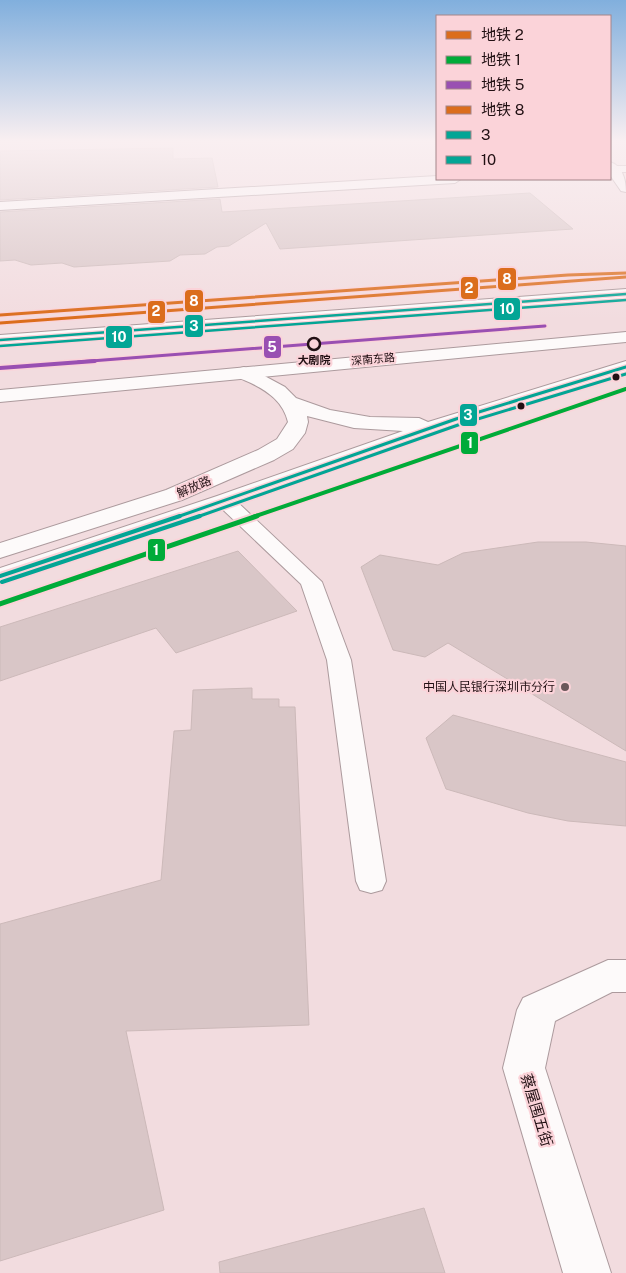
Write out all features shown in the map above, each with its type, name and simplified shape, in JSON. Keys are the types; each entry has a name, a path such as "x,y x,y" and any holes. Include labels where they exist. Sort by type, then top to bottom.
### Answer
{"street":[{"path":"0,206 94,200"},
{"path":"0,340 626,294"},
{"name":"深南东路","path":"0,396 626,337"},
{"name":"解放路","path":"0,576 225,501 456,419 626,367"},
{"path":"244,373 262,381 292,403 320,415 357,423 385,425 456,419"},
{"name":"解放路","path":"0,551 174,495 266,454 285,444 294,433 298,422 292,403"},
{"name":"蔡屋围五街","path":"587,1273 524,1068 537,1010 608,976 626,976"}],"lane":[{"path":"225,501 311,582 339,660 371,881"}],"building":[{"path":"220,200 222,212 410,200 539,200 573,229 280,249 266,223 229,246 217,247 205,254 180,255 170,261 74,267 62,263 31,265 15,260 0,261 0,212"},
{"name":"中国人民银行深圳市分行","path":"538,542 586,542 626,546 626,751 448,643 425,657 393,650 361,567 380,555 438,565 463,553"},
{"path":"238,551 297,611 176,653 156,628 0,681 0,627"},
{"path":"252,688 252,699 279,699 279,707 295,707 309,1025 126,1031 164,1210 0,1261 0,924 161,880 174,731 191,730 193,690"},
{"path":"453,715 626,762 626,826 568,821 528,813 446,789 426,738"},
{"path":"424,1208 445,1273 220,1273 219,1262"}],"metro line":[{"name":"8","path":"0,315 568,275 626,273"},
{"name":"2","path":"0,323 626,277"},
{"name":"5","path":"0,368 545,326"},
{"name":"1","path":"0,604 626,389"}],"transit line":[{"name":"3","path":"0,340 626,294"},
{"name":"10","path":"0,346 626,300"},
{"name":"3","path":"0,576 225,501 456,419 626,367"},
{"name":"10","path":"2,582 227,507 458,425 626,374"}],"place":[{"name":"大剧院","path":"314,344"},
{"name":"中国人民银行深圳市分行","path":"565,687"}]}
